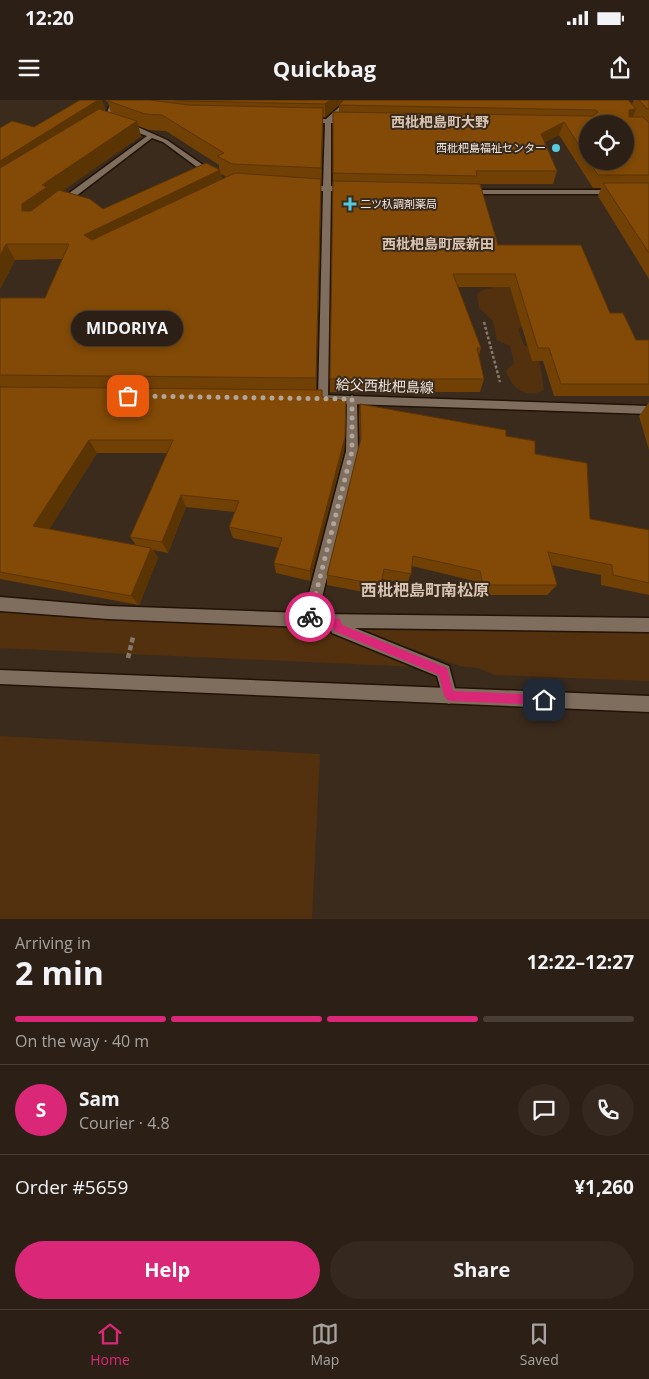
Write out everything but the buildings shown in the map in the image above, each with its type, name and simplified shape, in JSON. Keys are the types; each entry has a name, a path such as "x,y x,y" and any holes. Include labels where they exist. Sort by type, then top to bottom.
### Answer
{"street":[{"path":"326,189 328,121 351,100"},
{"path":"122,109 108,106 102,119 165,141 217,177"},
{"path":"304,121 357,121"},
{"path":"56,207 152,136"},
{"path":"297,187 355,191"},
{"name":"給父西枇杷島線","path":"326,189 318,399 649,410"},
{"path":"454,192 649,192"},
{"path":"309,621 352,451 352,399"},
{"path":"0,604 44,610 337,622 649,625"},
{"path":"337,622 338,628 444,672 449,696"},
{"path":"0,677 649,704"}],"path":[{"path":"484,322 506,405"},
{"path":"123,682 138,614"}],"shaded area":[{"path":"530,276 526,325 518,329 524,345 534,352 540,363 544,390 537,393 521,391 512,383 506,371 514,363 510,346 497,340 493,321 479,308 477,294 482,290 492,288 493,282"},
{"path":"0,612 320,626 418,667 0,648"},
{"path":"359,630 649,631 649,681 495,675 478,668 460,666"},
{"path":"0,736 320,754 312,919 0,919"}],"way so far":[{"path":"128,396 352,399 352,451 310,617"}],"place":[{"name":"西枇杷島福祉センター","path":"556,148"},
{"name":"二ツ杁調剤薬局","path":"350,204"},
{"name":"MIDORIYA","path":"128,396"}],"district":[{"name":"西枇杷島町大野","path":"440,122"},
{"name":"西枇杷島町辰新田","path":"438,244"},
{"name":"西枇杷島町南松原","path":"425,590"}],"route":[{"path":"310,617 309,621 337,622 338,628 444,672 449,696 544,700"}]}
